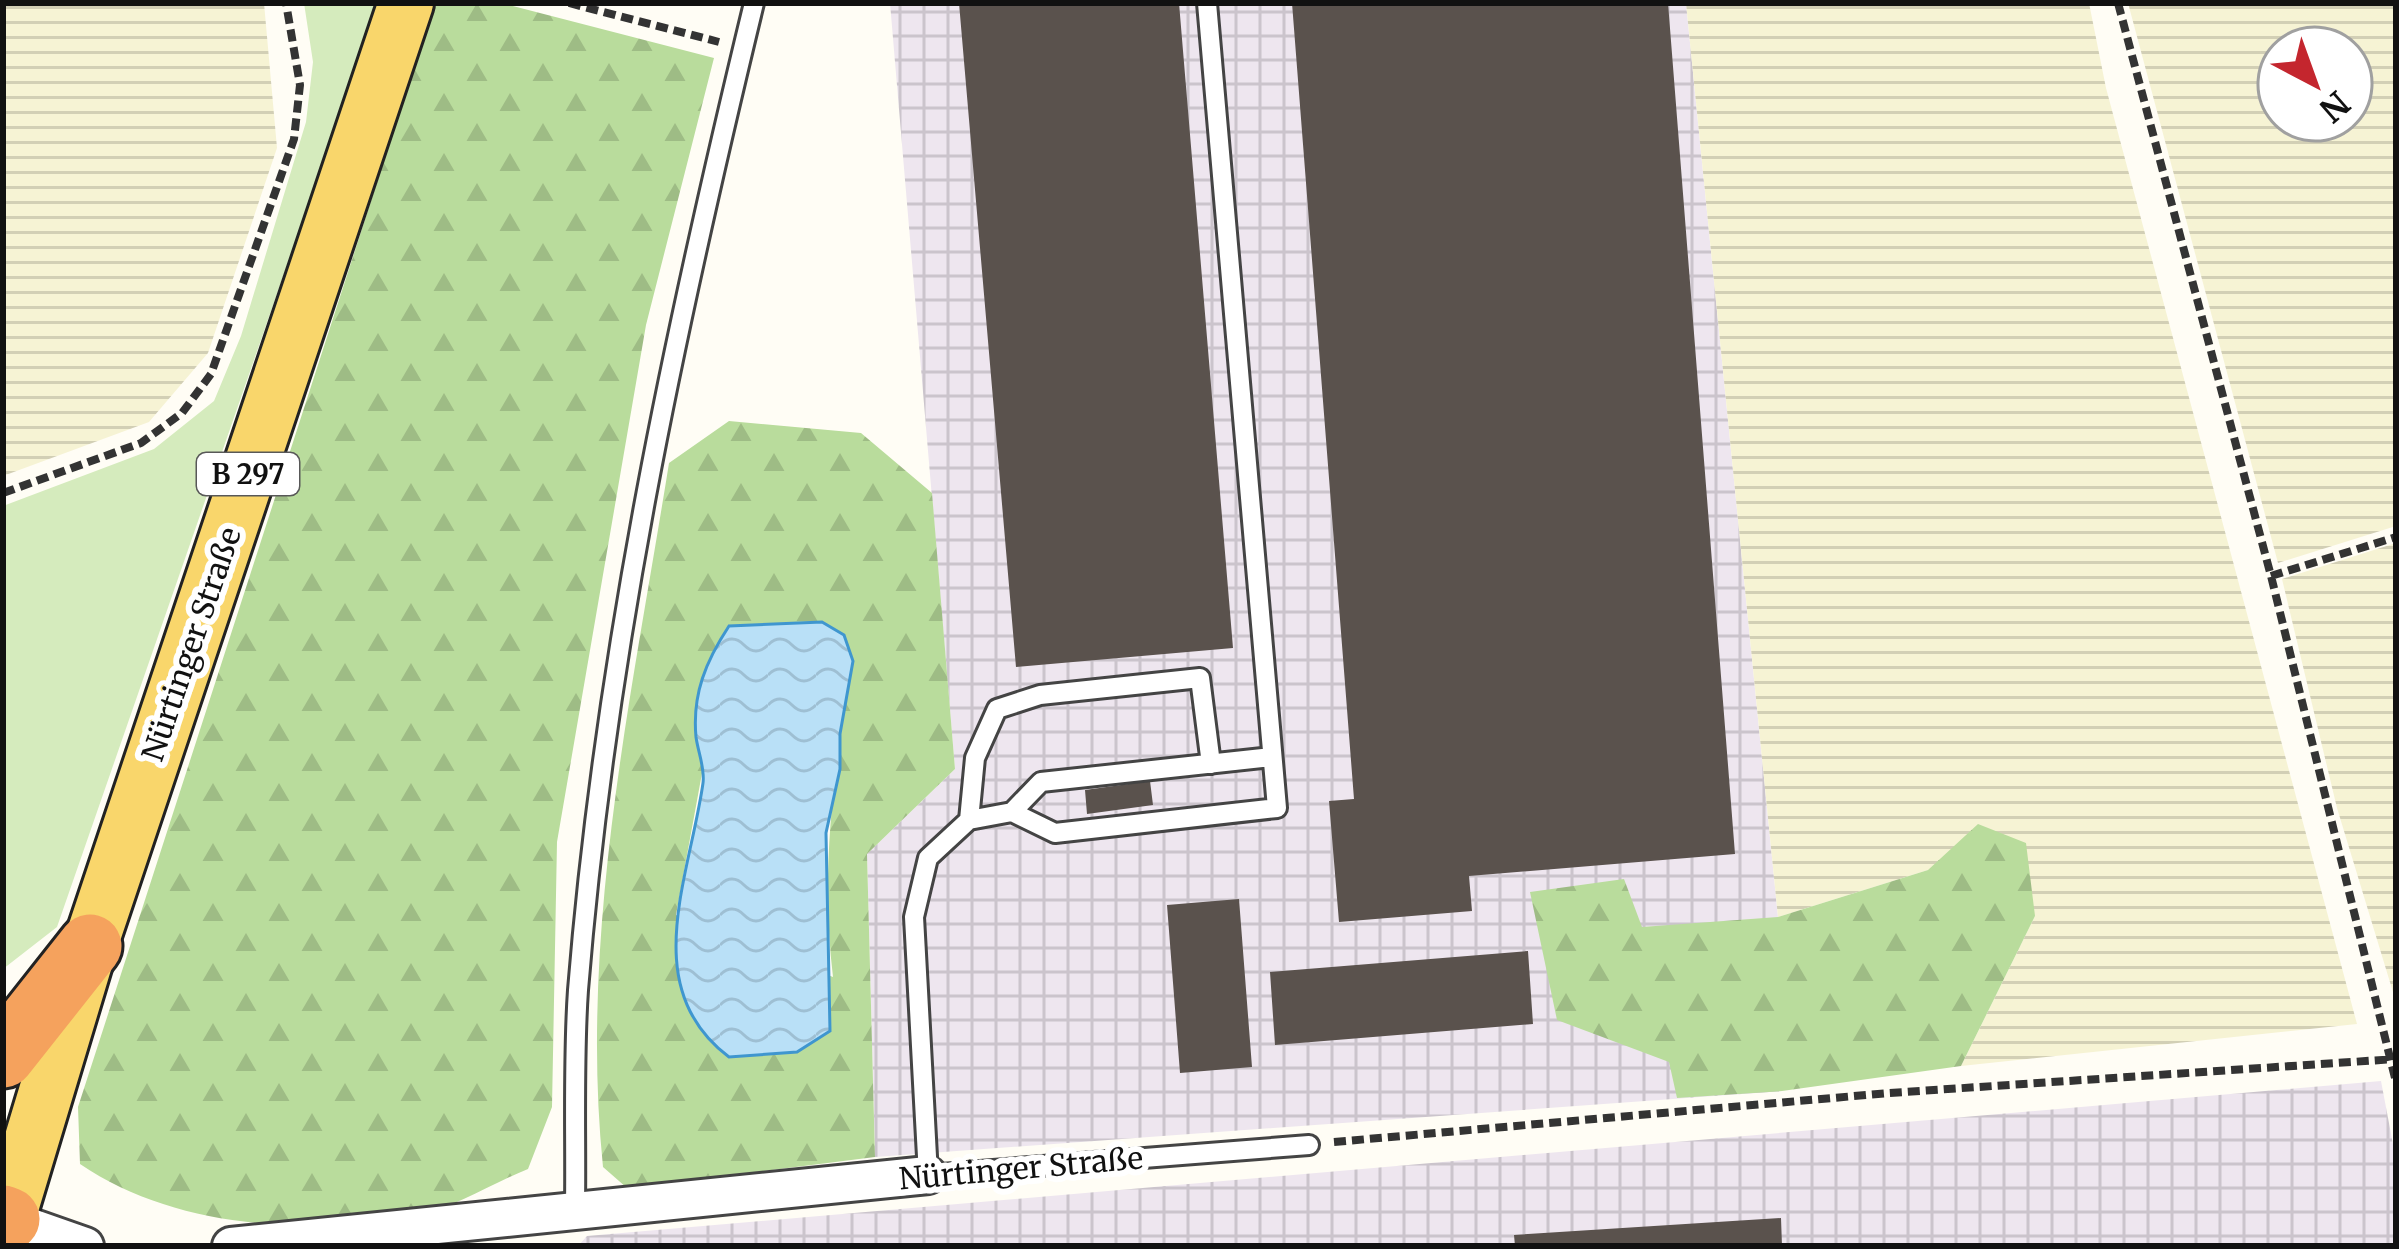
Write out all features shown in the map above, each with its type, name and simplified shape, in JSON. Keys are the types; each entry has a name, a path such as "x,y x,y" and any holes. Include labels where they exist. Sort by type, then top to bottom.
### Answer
{"highway":[{"path":"3,1056 90,946"}],"main road":[{"name":"Nürtinger Straße","path":"5,1224 90,946 406,3"}],"street":[{"name":"Nürtinger Straße","path":"231,1246 928,1175"},
{"name":"Nürtinger Straße","path":"5,1224 85,1246"}],"lane":[{"path":"574,1209 578,994 627,580 697,239 754,3"},
{"path":"1012,812 1054,833 1277,808 1208,3"},
{"path":"969,820 975,758 998,710 1040,695 1200,678 1211,764"},
{"path":"928,1175 914,917 928,858 969,820 1012,812 1041,782 1272,757"},
{"name":"Nürtinger Straße","path":"928,1175 1309,1145"}],"path":[{"path":"3,493 141,443 182,413 212,374 294,140 300,85 286,3"},
{"path":"569,3 743,49"},
{"path":"2118,3 2271,576 2396,1082"},
{"path":"2271,576 2396,537"},
{"path":"1309,1145 1889,1093 2394,1059"}],"shaded area":[{"path":"3,3 264,3 277,148 208,353 149,422 3,476"},
{"path":"890,3 1686,3 1778,917 1782,1091 875,1157 867,854 955,769"},
{"path":"1686,3 2089,3 2106,88 2357,1024 1961,1066 2035,916 1928,870 1778,917"},
{"path":"2128,3 2396,3 2396,526 2278,563"},
{"path":"2396,543 2396,1002 2337,808 2282,579"},
{"path":"2381,1081 2396,1160 2396,1246 578,1246 587,1236"}],"green space":[{"path":"304,3 378,3 57,927 3,969 3,506 154,449 214,401 241,336 306,122 313,62"},
{"path":"435,3 501,3 714,58 646,325 557,842 552,1107 528,1169 431,1212 331,1225 286,1225 199,1214 157,1202 80,1164 78,1107"},
{"path":"729,421 861,433 932,493 955,769 867,854 875,1157 627,1188 603,1167 598,990 613,814 669,463","holes":["821,622 853,661 831,818 828,897 833,977 676,915 729,626"]},
{"path":"1978,824 2026,843 2035,916 1961,1066 1782,1091 1677,1098 1669,1062 1557,1020 1530,892 1624,879 1642,927 1778,917 1928,870"}],"water":[{"path":"822,622 844,635 853,661 840,734 840,769 826,833 830,1031 797,1052 729,1057 701,1029 684,998 677,965 681,892 703,783 695,721 699,692 707,665 729,626"}],"building":[{"path":"959,3 1179,3 1233,648 1016,667"},
{"path":"1292,3 1668,3 1735,854 1469,876 1472,911 1339,922 1329,801 1354,799"},
{"path":"1150,781 1153,805 1087,814 1085,790"},
{"path":"1239,899 1252,1067 1180,1073 1167,905"},
{"path":"1528,951 1533,1024 1275,1045 1270,972"},
{"path":"1781,1218 1782,1246 1515,1246 1514,1235"}]}
